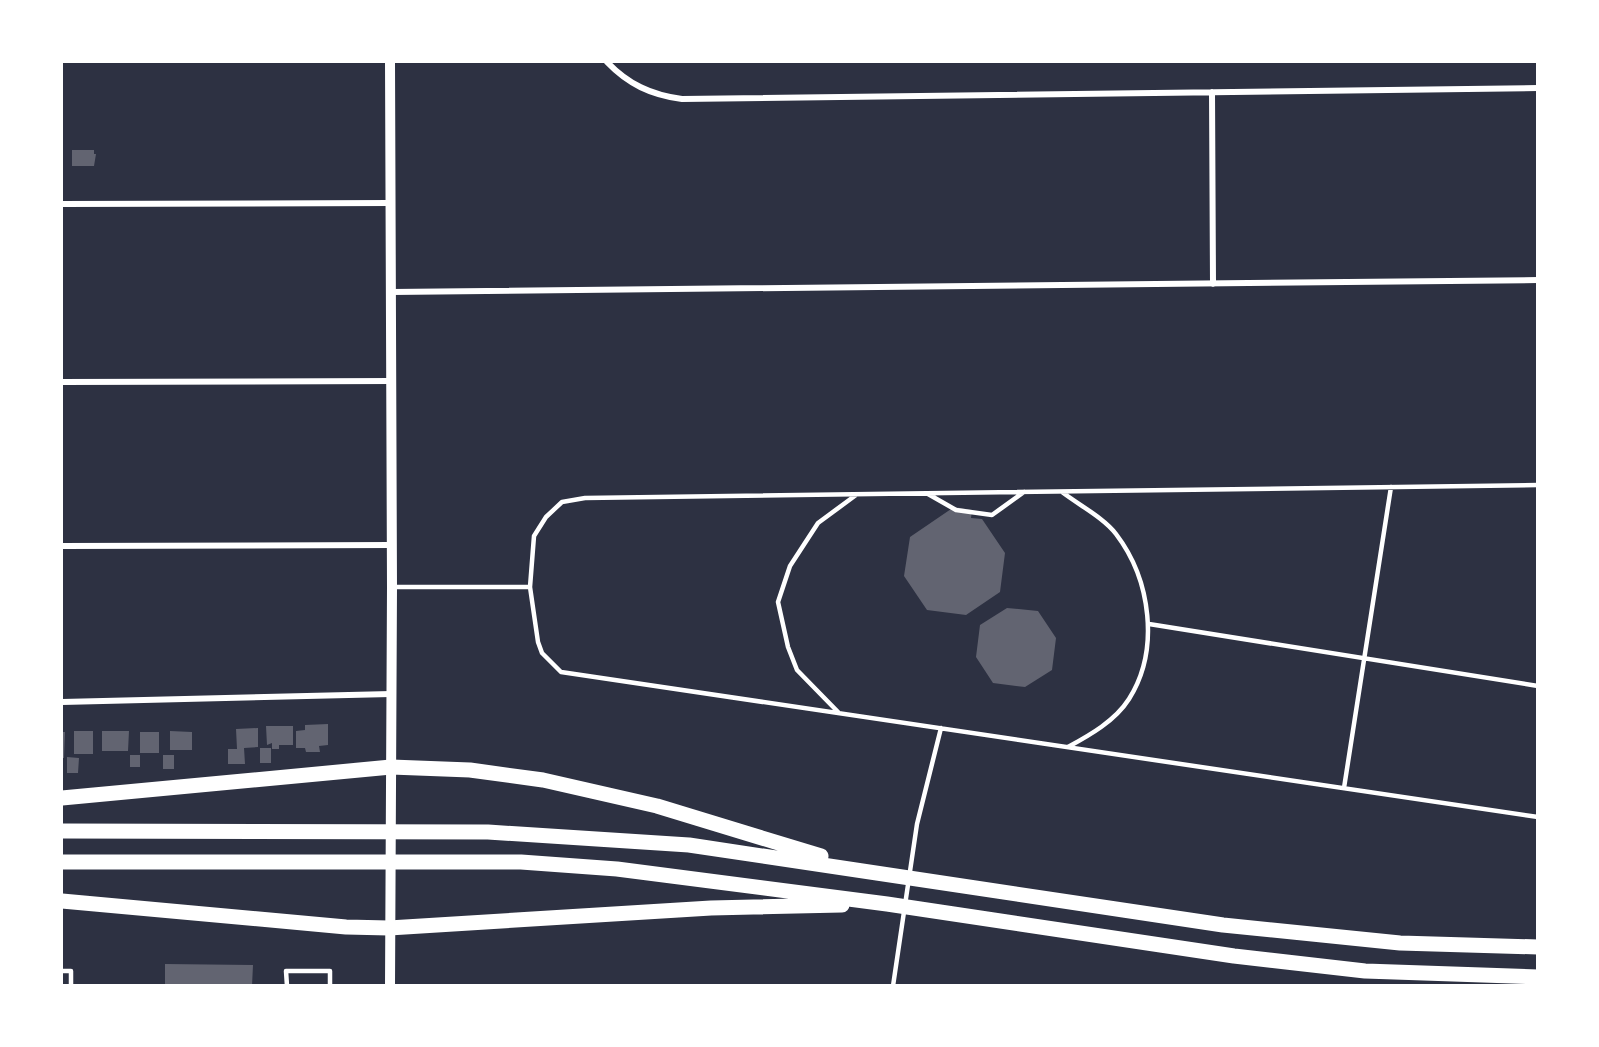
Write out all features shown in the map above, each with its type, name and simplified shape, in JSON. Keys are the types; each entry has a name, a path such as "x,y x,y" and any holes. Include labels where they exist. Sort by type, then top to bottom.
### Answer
{"highway":[{"path":"62,798 390,770 470,770 565,785 680,812 867,871"},
{"path":"62,831 488,832 689,845 1223,925 1401,943 1538,947"},
{"path":"62,862 521,862 640,871 887,904 1234,956 1365,970 1538,977"},
{"path":"62,901 346,927 389,921 711,908 887,904"}],"street":[{"path":"390,62 392,292 390,986"},
{"path":"607,62 618,74 640,88 665,97 682,99 1538,88"},
{"path":"1212,92 1213,284"},
{"path":"62,204 391,203"},
{"path":"392,292 1538,280"},
{"path":"62,382 392,381"},
{"path":"62,546 392,545"},
{"path":"62,702 391,694"}],"lane":[{"path":"1538,485 585,498 562,502 546,517 534,536 530,587 542,653 561,672 1538,817"},
{"path":"1344,788 1391,487"},
{"path":"928,494 956,510 992,515 1024,492"},
{"path":"1062,492 1115,532 1136,564 1149,624 1145,662 1128,700 1096,732 1068,747"},
{"path":"839,713 797,670 788,647 778,602 790,566 818,523 856,495"},
{"path":"392,587 530,587"},
{"path":"1149,624 1538,686"},
{"path":"893,986 917,824 941,728"},
{"path":"62,971 71,971 71,986"},
{"path":"286,986 286,971 330,971 330,986"}],"building":[{"path":"72,150 94,150 96,154 94,166 72,166"},
{"path":"954,507 972,510 971,518 982,519 1005,553 1000,592 966,615 927,610 904,576 910,537"},
{"path":"1007,608 1038,611 1056,638 1052,670 1025,687 993,683 976,657 980,625"},
{"path":"328,724 328,745 319,746 320,752 306,752 305,748 296,748 296,731 305,730 305,725"},
{"path":"266,726 293,726 293,745 279,745 279,749 272,749 272,743 267,745"},
{"path":"258,728 258,747 244,748 245,764 228,764 228,749 237,749 236,729"},
{"path":"74,731 93,731 93,754 74,754"},
{"path":"102,731 129,731 128,751 102,751"},
{"path":"170,731 192,732 192,750 170,750"},
{"path":"62,732 65,732 64,758 62,758"},
{"path":"140,732 159,732 159,753 140,753"},
{"path":"260,748 271,748 271,763 260,763"},
{"path":"130,755 140,755 140,767 130,767"},
{"path":"163,755 174,755 174,769 163,769"},
{"path":"67,757 79,758 78,773 67,773"},
{"path":"165,964 253,965 252,986 165,986"}]}
